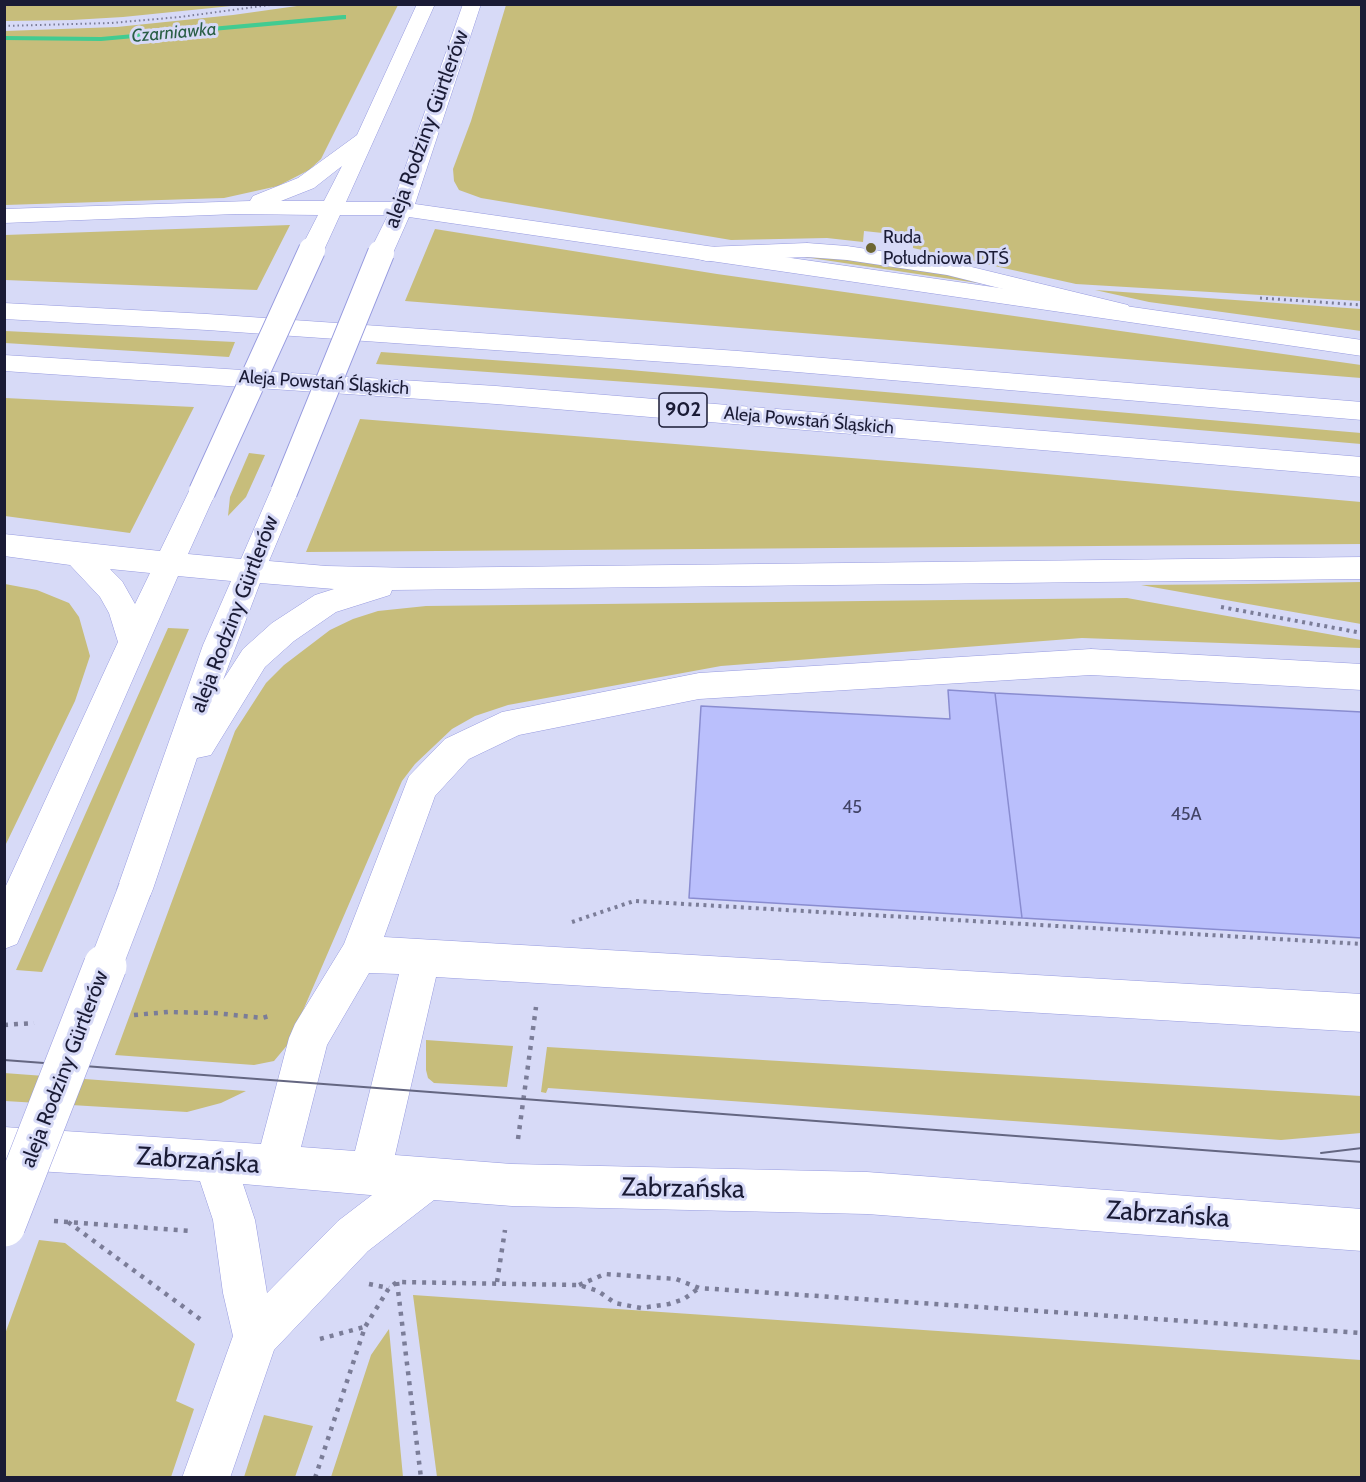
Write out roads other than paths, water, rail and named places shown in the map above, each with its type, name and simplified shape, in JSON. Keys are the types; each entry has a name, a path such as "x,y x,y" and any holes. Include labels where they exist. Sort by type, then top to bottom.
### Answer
{"main road":[{"name":"aleja Rodziny Gürtlerów","path":"4,932 132,642 312,250 368,136 426,4"},
{"name":"aleja Rodziny Gürtlerów","path":"4,1225 135,890 219,645 381,252 402,210 472,4"},
{"path":"236,207 265,200 306,183 368,136"},
{"path":"4,216 236,207 402,210 1362,348"},
{"path":"4,311 207,321 738,359 1362,411"},
{"name":"Aleja Powstań Śląskich","path":"4,363 496,395 1362,467"},
{"path":"4,545 78,555 250,571 326,577 414,579 1362,568"},
{"path":"78,555 111,589 124,612 132,642"},
{"path":"172,786 254,658 283,632 326,603 362,591 414,579"},
{"path":"276,1166 309,1038 358,954 421,787 457,749 514,722 699,686 1091,662 1362,677"},
{"path":"358,954 1362,1013"},
{"path":"370,1174 422,957"},
{"name":"Zabrzańska","path":"4,1149 214,1161 512,1185 867,1193 1362,1230"},
{"path":"214,1161 234,1220 245,1293 256,1336"},
{"path":"206,1478 256,1336 353,1236 428,1179"}],"waterway":[{"name":"Czarniawka","path":"4,38 101,39 343,17"}],"tram line":[{"path":"4,1060 1362,1162"},
{"path":"1321,1153 1362,1148"}],"place":[{"name":"Ruda Południowa DTŚ","path":"871,248"}]}
